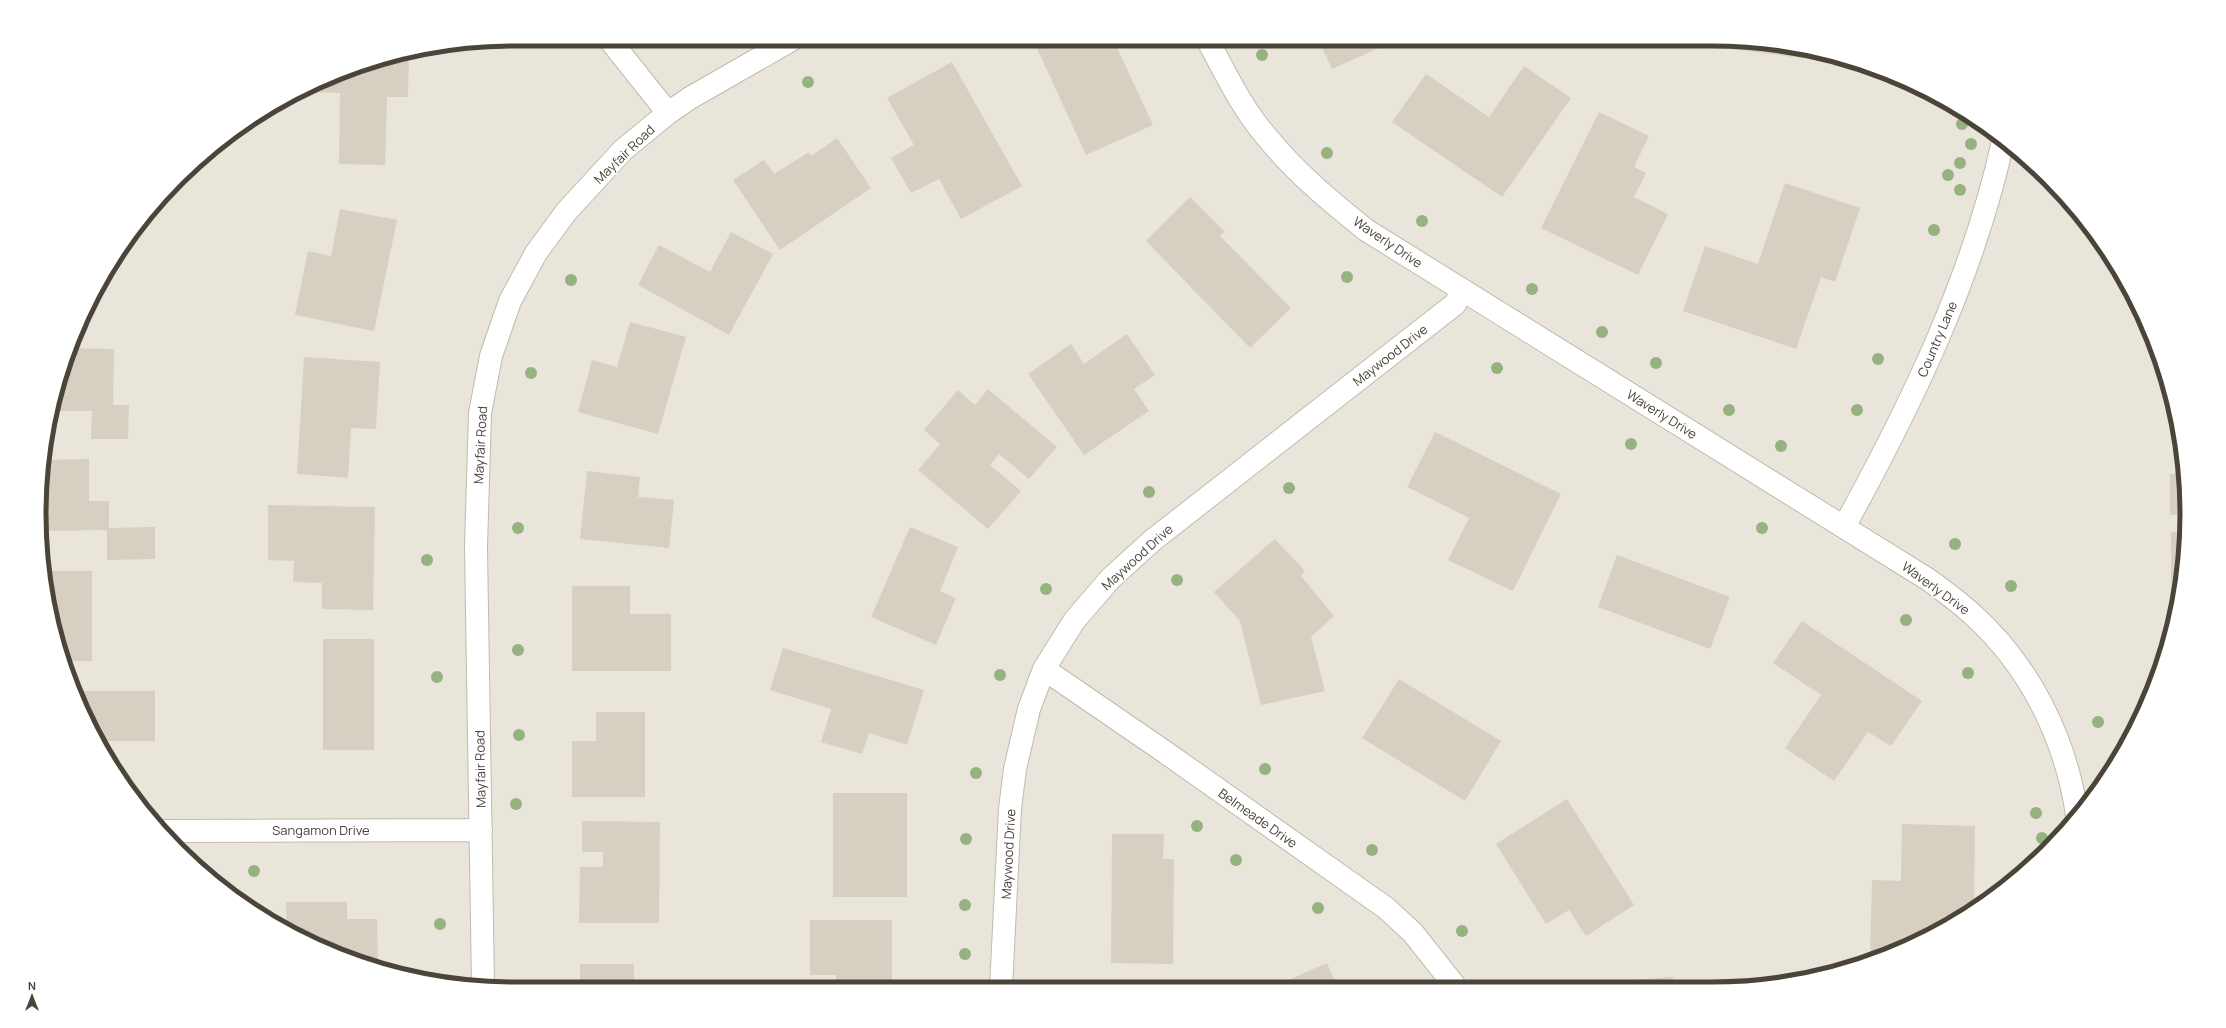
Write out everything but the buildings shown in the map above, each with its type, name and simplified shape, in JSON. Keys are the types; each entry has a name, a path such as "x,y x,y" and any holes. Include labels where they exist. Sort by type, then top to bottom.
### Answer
{"street":[{"path":"615,46 668,113"},
{"name":"Mayfair Road","path":"483,981 476,547 480,414 491,356 510,301 536,253 566,212 624,150 668,113 690,98 781,46"},
{"name":"Waverly Drive","path":"1211,46 1234,90 1265,136 1309,184 1366,230 1929,580 1972,614 2008,652 2036,694 2058,739 2073,787 2076,808"},
{"name":"Country Lane","path":"1844,527 1881,460 1933,353 1966,270 1996,172 2002,147"},
{"name":"Maywood Drive","path":"1001,982 1011,802 1015,768 1029,709 1044,669 1074,621 1115,574 1153,540 1455,304 1462,291"},
{"name":"Belmeade Drive","path":"1044,669 1165,752 1386,908 1413,933 1452,982"},
{"name":"Sangamon Drive","path":"170,831 481,830"}],"shaded area":[{"path":"1712,46 1743,47 1803,55 1862,71 1919,94 1946,109 1972,125 2021,162 2064,205 2083,229 2101,254 2132,307 2155,364 2164,393 2176,453 2179,483 2179,545 2176,575 2164,635 2155,664 2132,721 2101,774 2064,823 2021,866 1972,903 1919,934 1862,957 1833,966 1773,978 1712,982 514,982 483,981 423,973 364,957 307,934 254,903 229,885 205,866 162,823 125,774 94,721 71,664 62,635 50,575 47,545 47,483 50,453 62,393 71,364 94,307 125,254 143,229 162,205 205,162 254,125 280,109 307,94 335,82 393,62 453,50 483,47"}]}
